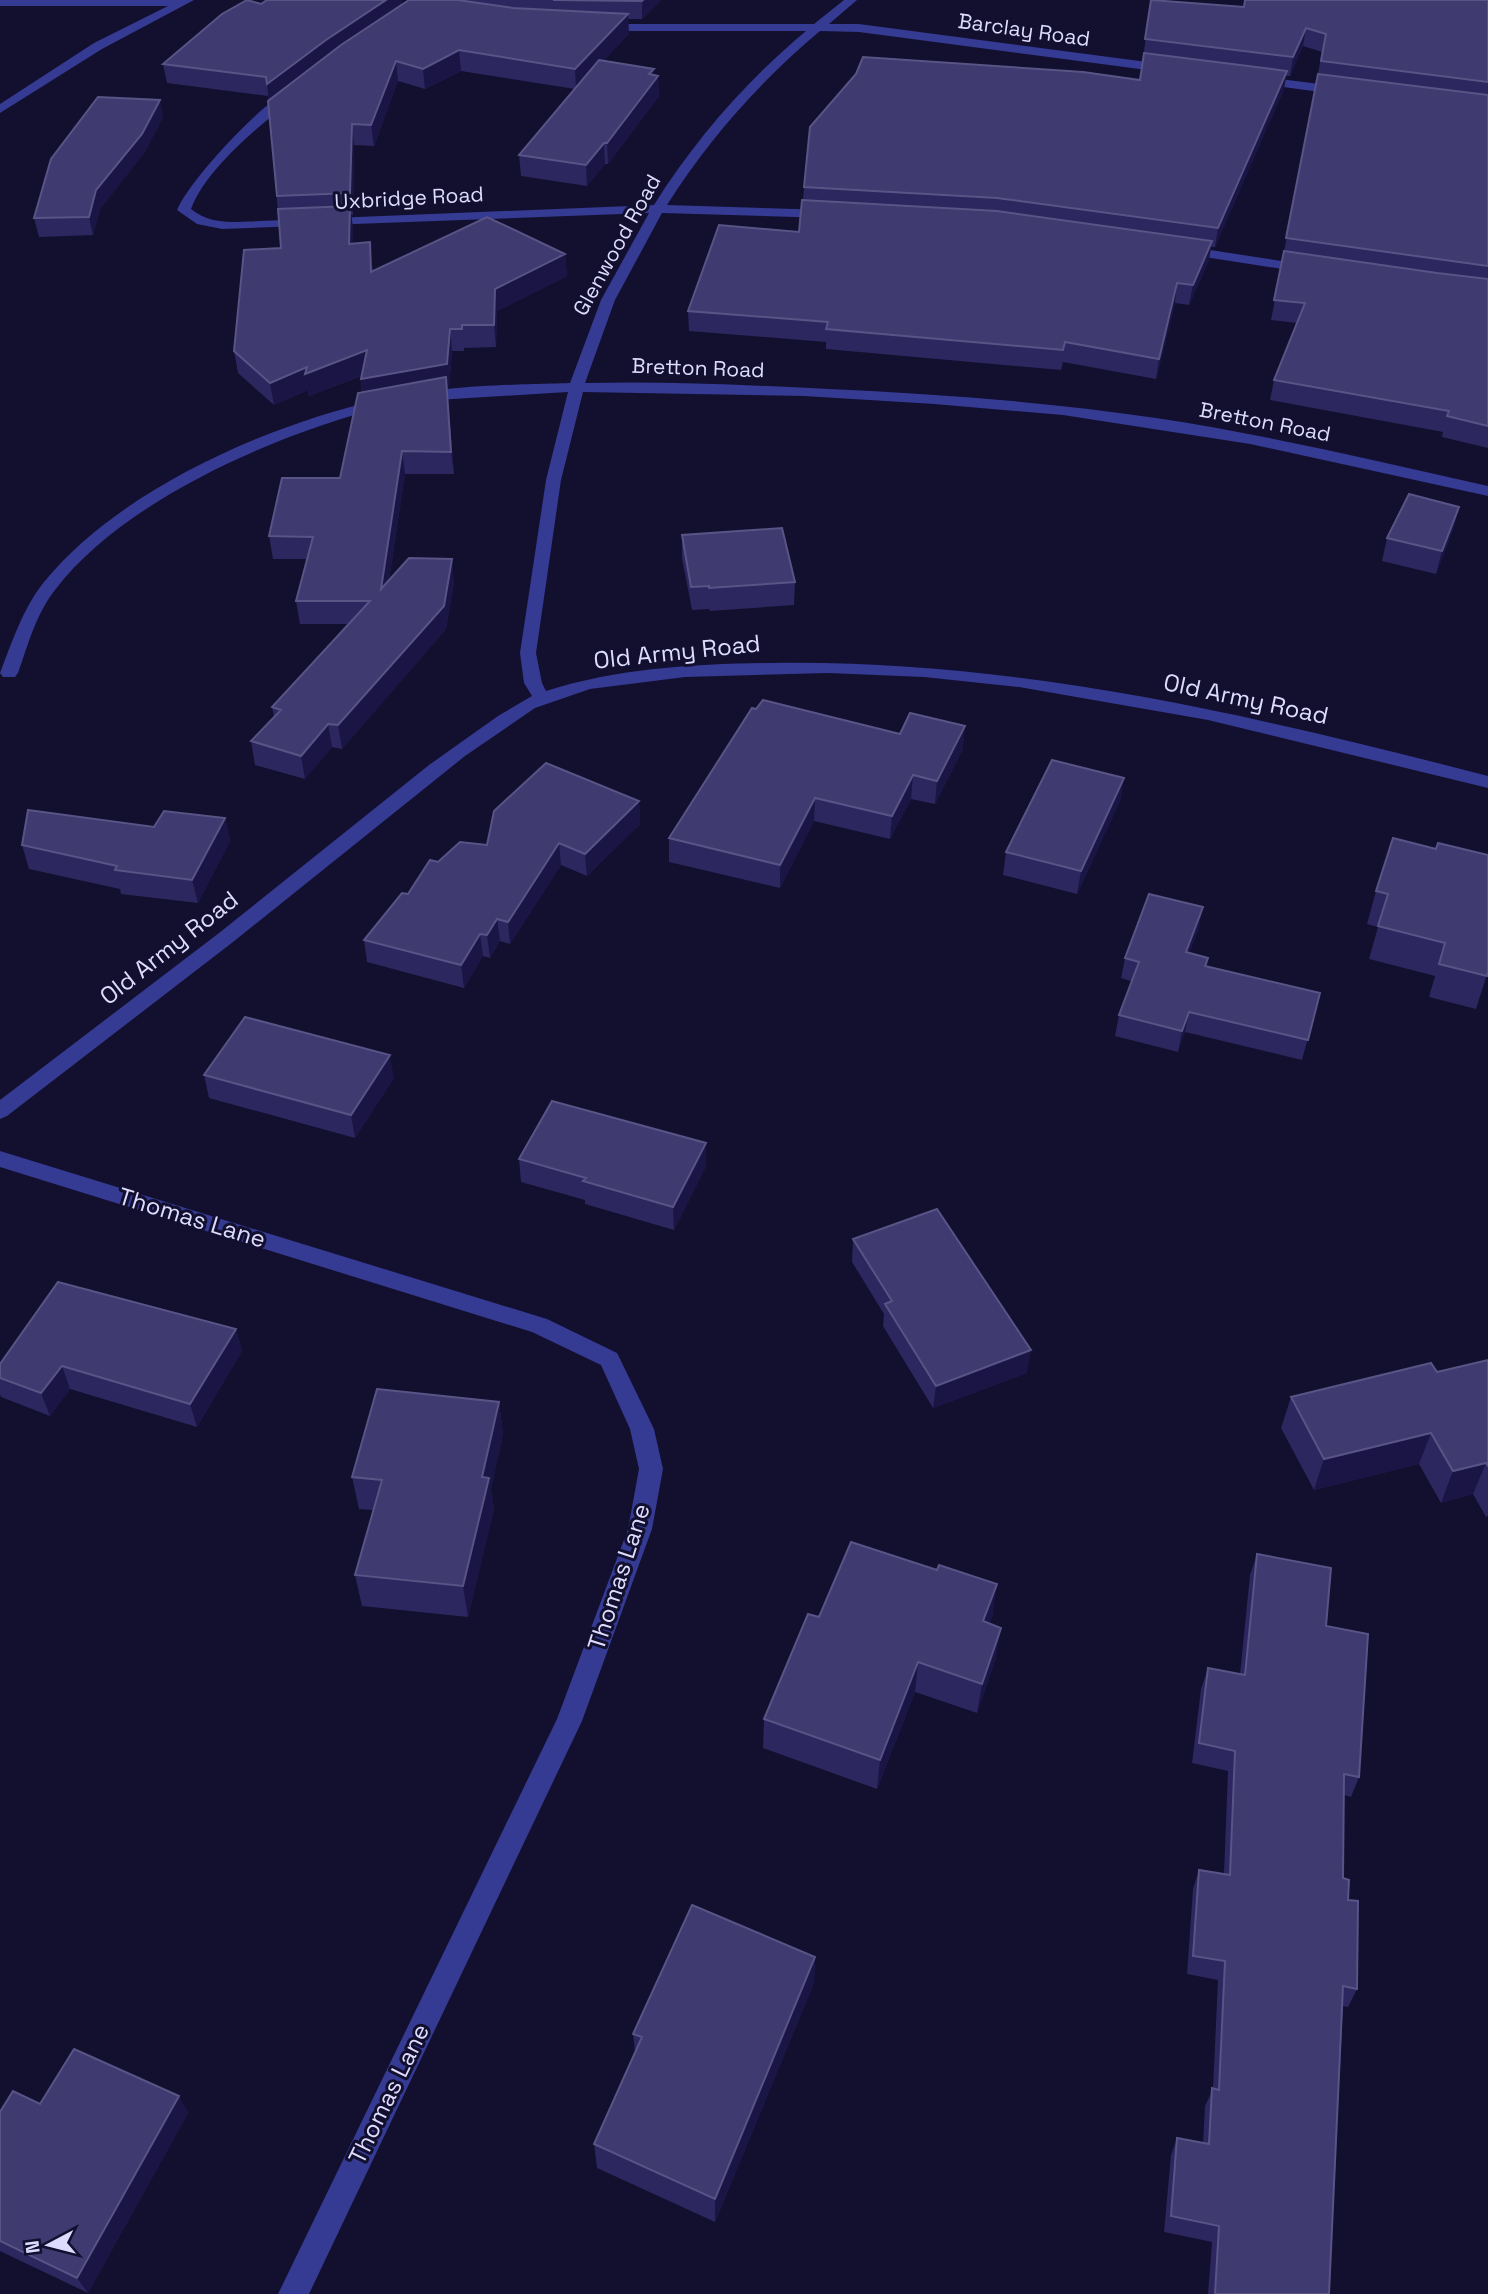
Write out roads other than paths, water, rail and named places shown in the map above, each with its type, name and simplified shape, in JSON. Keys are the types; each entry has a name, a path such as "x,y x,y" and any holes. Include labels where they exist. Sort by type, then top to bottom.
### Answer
{"street":[{"name":"Glenwood Road","path":"542,698 533,683 528,653 558,459 575,387 592,335 612,290 658,209 692,157 791,48 851,0"},
{"path":"0,3 185,1"},
{"path":"0,108 98,46 185,1"},
{"name":"Barclay Road","path":"589,27 859,27 1178,70"},
{"path":"1245,79 1351,92"},
{"name":"Uxbridge Road","path":"305,84 278,104 221,158 185,203 184,210 201,222 236,226 658,209"},
{"path":"658,209 843,214"},
{"path":"1163,247 1320,271"},
{"name":"Bretton Road","path":"9,673 36,604 67,564 90,542 131,512 298,426 372,404 446,394 575,387 841,393 1025,406 1199,429 1488,491"},
{"name":"Old Army Road","path":"0,1111 295,882 438,765 542,698 591,684 710,670 826,666 953,674 1095,694 1227,719 1363,749 1488,782"},
{"name":"Thomas Lane","path":"0,1159 539,1325 609,1359 642,1429 651,1469 640,1529 569,1721 293,2294"}]}
